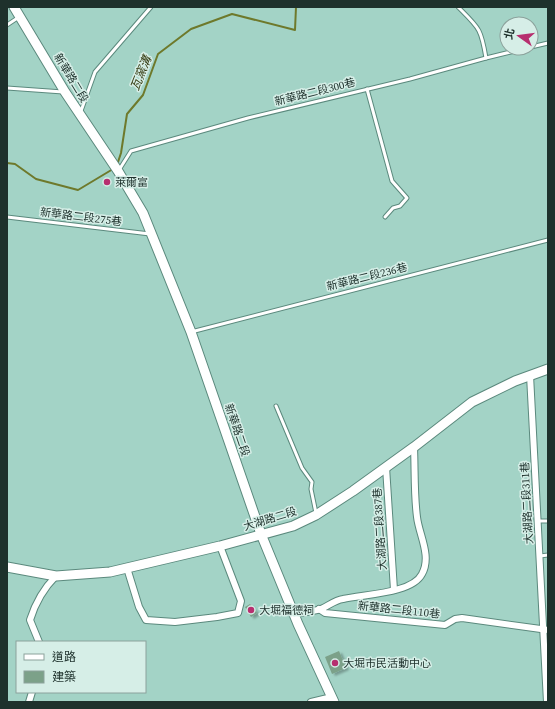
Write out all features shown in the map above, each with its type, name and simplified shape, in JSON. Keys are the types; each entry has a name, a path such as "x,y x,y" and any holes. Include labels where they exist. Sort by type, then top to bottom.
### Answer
{"street":[{"name":"新華路二段","path":"14,7 65,92 144,213 191,332 261,534 294,614 333,700"},
{"name":"大湖路二段","path":"7,567 56,576 110,572 220,546 293,526 316,515 353,491 414,447 472,402 530,374 548,369"},
{"name":"大湖路二段311巷","path":"530,374 540,556 546,630 547,702"},
{"path":"294,614 319,609 342,599 394,590 414,584 422,574 425,563 425,551 417,518 414,447"},
{"name":"大湖路二段387巷","path":"386,466 394,590"},
{"path":"127,568 139,608 146,620 175,622 238,613 241,602 220,546"},
{"path":"39,641 30,620 37,602 50,582 56,576"},
{"name":"新華路二段110巷","path":"319,609 325,613 445,625 455,619 462,618 546,630"},
{"path":"311,702 333,700"}],"lane":[{"path":"80,115 95,72 151,7"},
{"path":"458,8 478,27 483,37 486,58"},
{"path":"7,25 20,16"},
{"name":"新華路二段300巷","path":"115,167 131,151 248,118 410,79 499,55"},
{"path":"7,88 65,92"},
{"path":"367,89 392,181 407,198 400,206 393,208 385,216"},
{"name":"新華路二段275巷","path":"7,217 153,234"},
{"name":"新華路二段236巷","path":"191,332 548,240"},
{"path":"276,406 302,468 312,482 311,489 316,515"},
{"path":"538,521 548,521"},
{"path":"540,556 548,555"}],"building":[{"name":"大堀福德祠","path":"250,604 257,613 251,617 245,607"},
{"name":"大堀市民活動中心","path":"339,651 346,668 332,674 325,657"}],"waterway":[{"name":"瓦窯溝","path":"117,165 121,153 127,114 143,95 158,54 191,29 232,14 295,30 296,7"},
{"name":"瓦窯溝","path":"7,163 15,164 36,179 78,190 113,169"}],"place":[{"name":"萊爾富","path":"107,182"},
{"name":"大堀福德祠","path":"251,610"},
{"name":"大堀市民活動中心","path":"335,663"}]}
